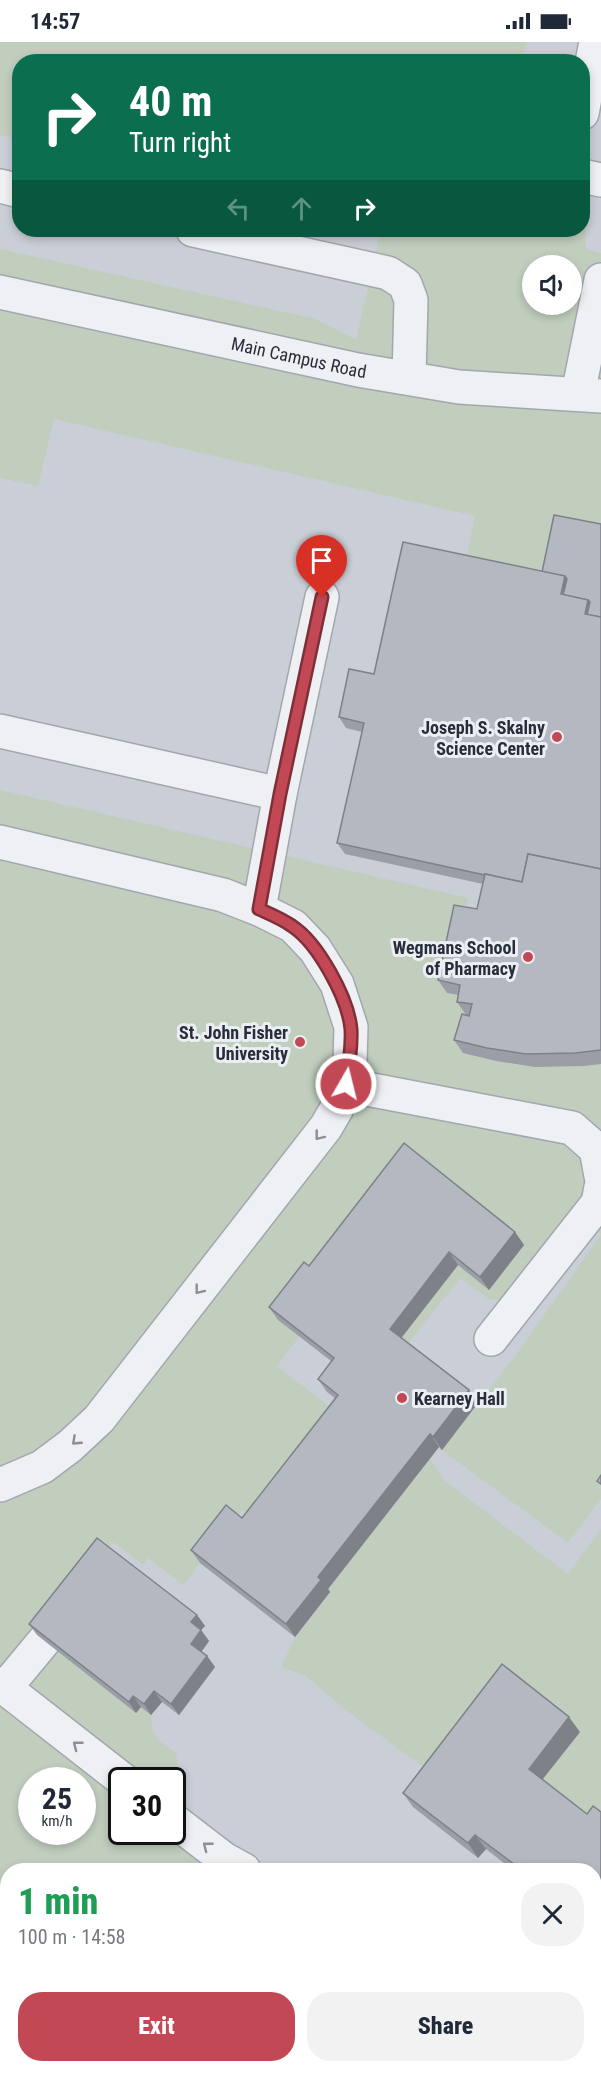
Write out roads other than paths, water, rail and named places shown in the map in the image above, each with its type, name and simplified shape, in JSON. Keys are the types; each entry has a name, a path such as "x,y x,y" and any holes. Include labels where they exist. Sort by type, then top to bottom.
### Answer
{"street":[{"path":"590,72 596,42"},
{"path":"225,237 388,273 405,284 411,300 409,378"},
{"path":"589,395 601,280"},
{"name":"Main Campus Road","path":"0,292 346,367 459,387 589,395"},
{"path":"259,909 280,794 322,597"},
{"path":"0,731 280,794"},
{"path":"0,842 223,895 293,926 315,949 337,984 351,1027 350,1062 346,1084 337,1108 326,1127 99,1419 70,1446 42,1467 0,1485"},
{"path":"346,1084 572,1128 596,1149 601,1176"},
{"path":"491,1339 598,1203 601,1187"},
{"path":"44,1641 2,1686 108,1768"},
{"path":"186,1830 231,1863"}],"place":[{"name":"Joseph S. Skalny Science Center","path":"557,737"},
{"name":"Wegmans School of Pharmacy","path":"528,957"},
{"name":"St. John Fisher University","path":"300,1042"},
{"name":"Kearney Hall","path":"402,1398"}]}
